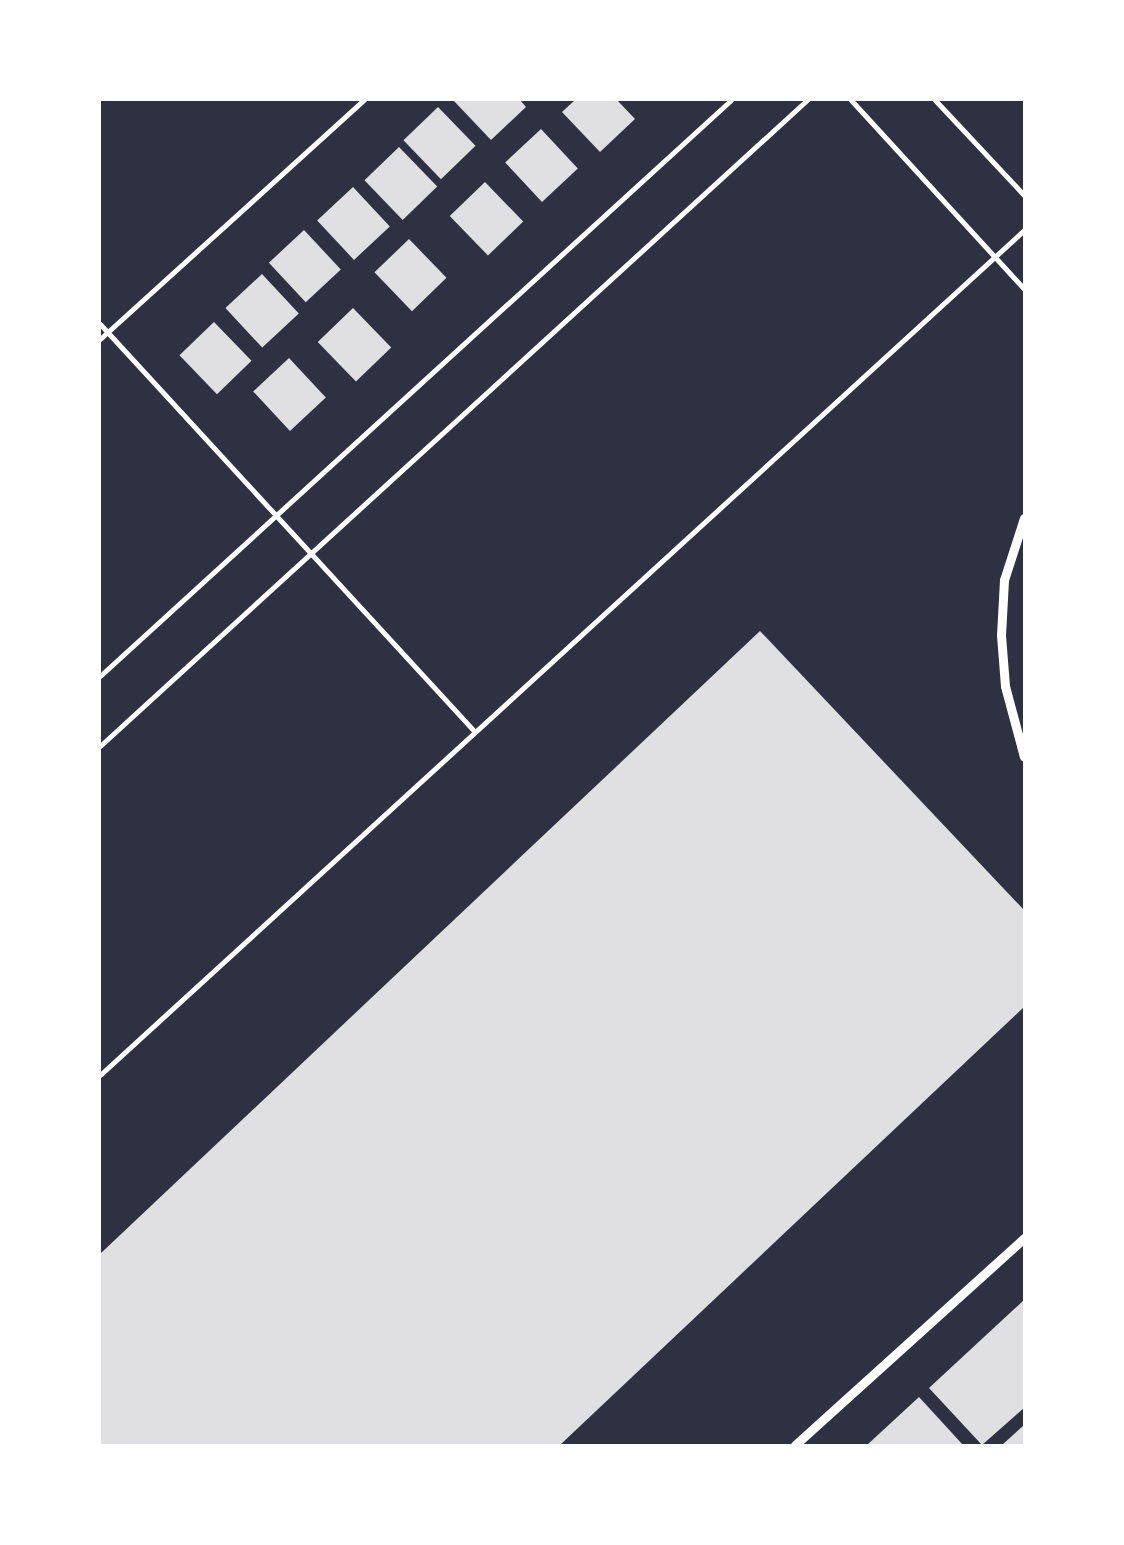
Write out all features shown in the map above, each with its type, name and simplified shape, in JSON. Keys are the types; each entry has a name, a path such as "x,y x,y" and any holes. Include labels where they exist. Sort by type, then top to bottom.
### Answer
{"street":[{"path":"100,339 364,100"},
{"path":"100,676 731,100"},
{"path":"100,746 807,100"},
{"path":"851,100 1024,289"},
{"path":"935,100 1024,195"},
{"path":"100,1075 1024,230"},
{"path":"100,324 475,732"},
{"path":"1024,518 1004,580 1001,635 1005,686 1024,757"},
{"path":"795,1445 1024,1238"}],"building":[{"path":"453,100 520,100 526,107 491,140"},
{"path":"575,100 617,100 635,119 600,152 562,112"},
{"path":"438,107 476,146 441,179 403,140"},
{"path":"541,129 578,168 542,202 505,162"},
{"path":"399,147 437,187 403,220 364,180"},
{"path":"485,182 523,222 488,256 450,216"},
{"path":"353,187 390,226 354,260 317,220"},
{"path":"304,230 341,269 306,302 269,263"},
{"path":"409,239 447,278 412,311 374,272"},
{"path":"262,274 299,313 262,348 225,308"},
{"path":"353,308 391,348 356,382 318,342"},
{"path":"214,322 252,361 217,394 179,355"},
{"path":"289,358 326,397 290,431 253,391"},
{"path":"760,631 1024,910 1024,1007 560,1445 100,1445 100,1254"},
{"path":"1024,1300 1024,1408 982,1445 929,1388"},
{"path":"919,1397 963,1445 867,1445"},
{"path":"1024,1425 1024,1445 1002,1445"}]}
